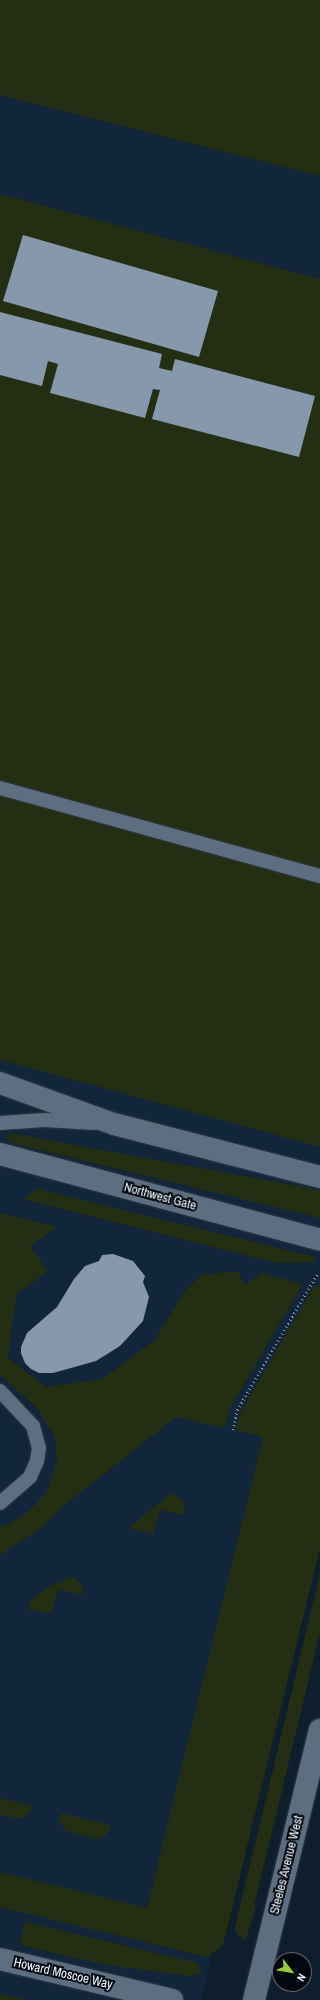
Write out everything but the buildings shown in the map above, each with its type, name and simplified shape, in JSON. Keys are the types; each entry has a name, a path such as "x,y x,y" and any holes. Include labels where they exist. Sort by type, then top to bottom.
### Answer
{"street":[{"path":"0,1083 114,1124 320,1176"},
{"name":"Northwest Gate","path":"0,1154 320,1240"},
{"name":"Steeles Avenue West","path":"254,2000 320,1730"},
{"name":"Howard Moscoe Way","path":"0,1959 172,2000"}],"lane":[{"path":"0,788 320,876"},
{"path":"0,1123 45,1120 114,1124"},
{"path":"0,1391 33,1426 39,1448 37,1461 30,1477 0,1503"}],"path":[{"path":"233,1430 237,1410 317,1274"}],"shaded area":[{"path":"0,0 320,0 320,1495 201,2000 0,2000"}],"green space":[{"path":"0,0 320,0 320,176 0,95"},
{"path":"0,194 320,279 320,1147 0,1060"},
{"path":"10,1133 320,1190 320,1218 11,1143 6,1137"},
{"path":"37,1189 316,1257 315,1262 277,1263 23,1199"},
{"path":"0,1213 57,1227 30,1246 48,1271 16,1295 8,1358 46,1387 102,1379 155,1340 183,1293 201,1275 237,1271 245,1285 262,1273 303,1284 230,1408 224,1428 176,1417 62,1507 44,1526 0,1555 0,1525 9,1524 30,1510 46,1493 57,1461 55,1437 36,1407 0,1375"},
{"path":"314,1286 320,1287 320,1548 223,1945 207,1957 0,1907 0,1872 147,1908 263,1437 235,1430 240,1413"},
{"path":"174,1494 185,1503 184,1515 160,1510 153,1534 129,1528 168,1495"},
{"path":"320,1574 320,1633 254,1906 256,1908 245,1941 234,1931"},
{"path":"72,1577 83,1585 83,1595 58,1589 51,1614 28,1609 30,1601 50,1586"},
{"path":"0,1798 31,1805 31,1809 28,1815 21,1819 0,1815"},
{"path":"61,1813 110,1825 110,1829 106,1835 96,1839 66,1831 59,1820"},
{"path":"25,1922 198,1963 202,1973 190,1976 106,1965 25,1946 20,1943"},
{"path":"0,1994 27,2000 0,2000"}]}
